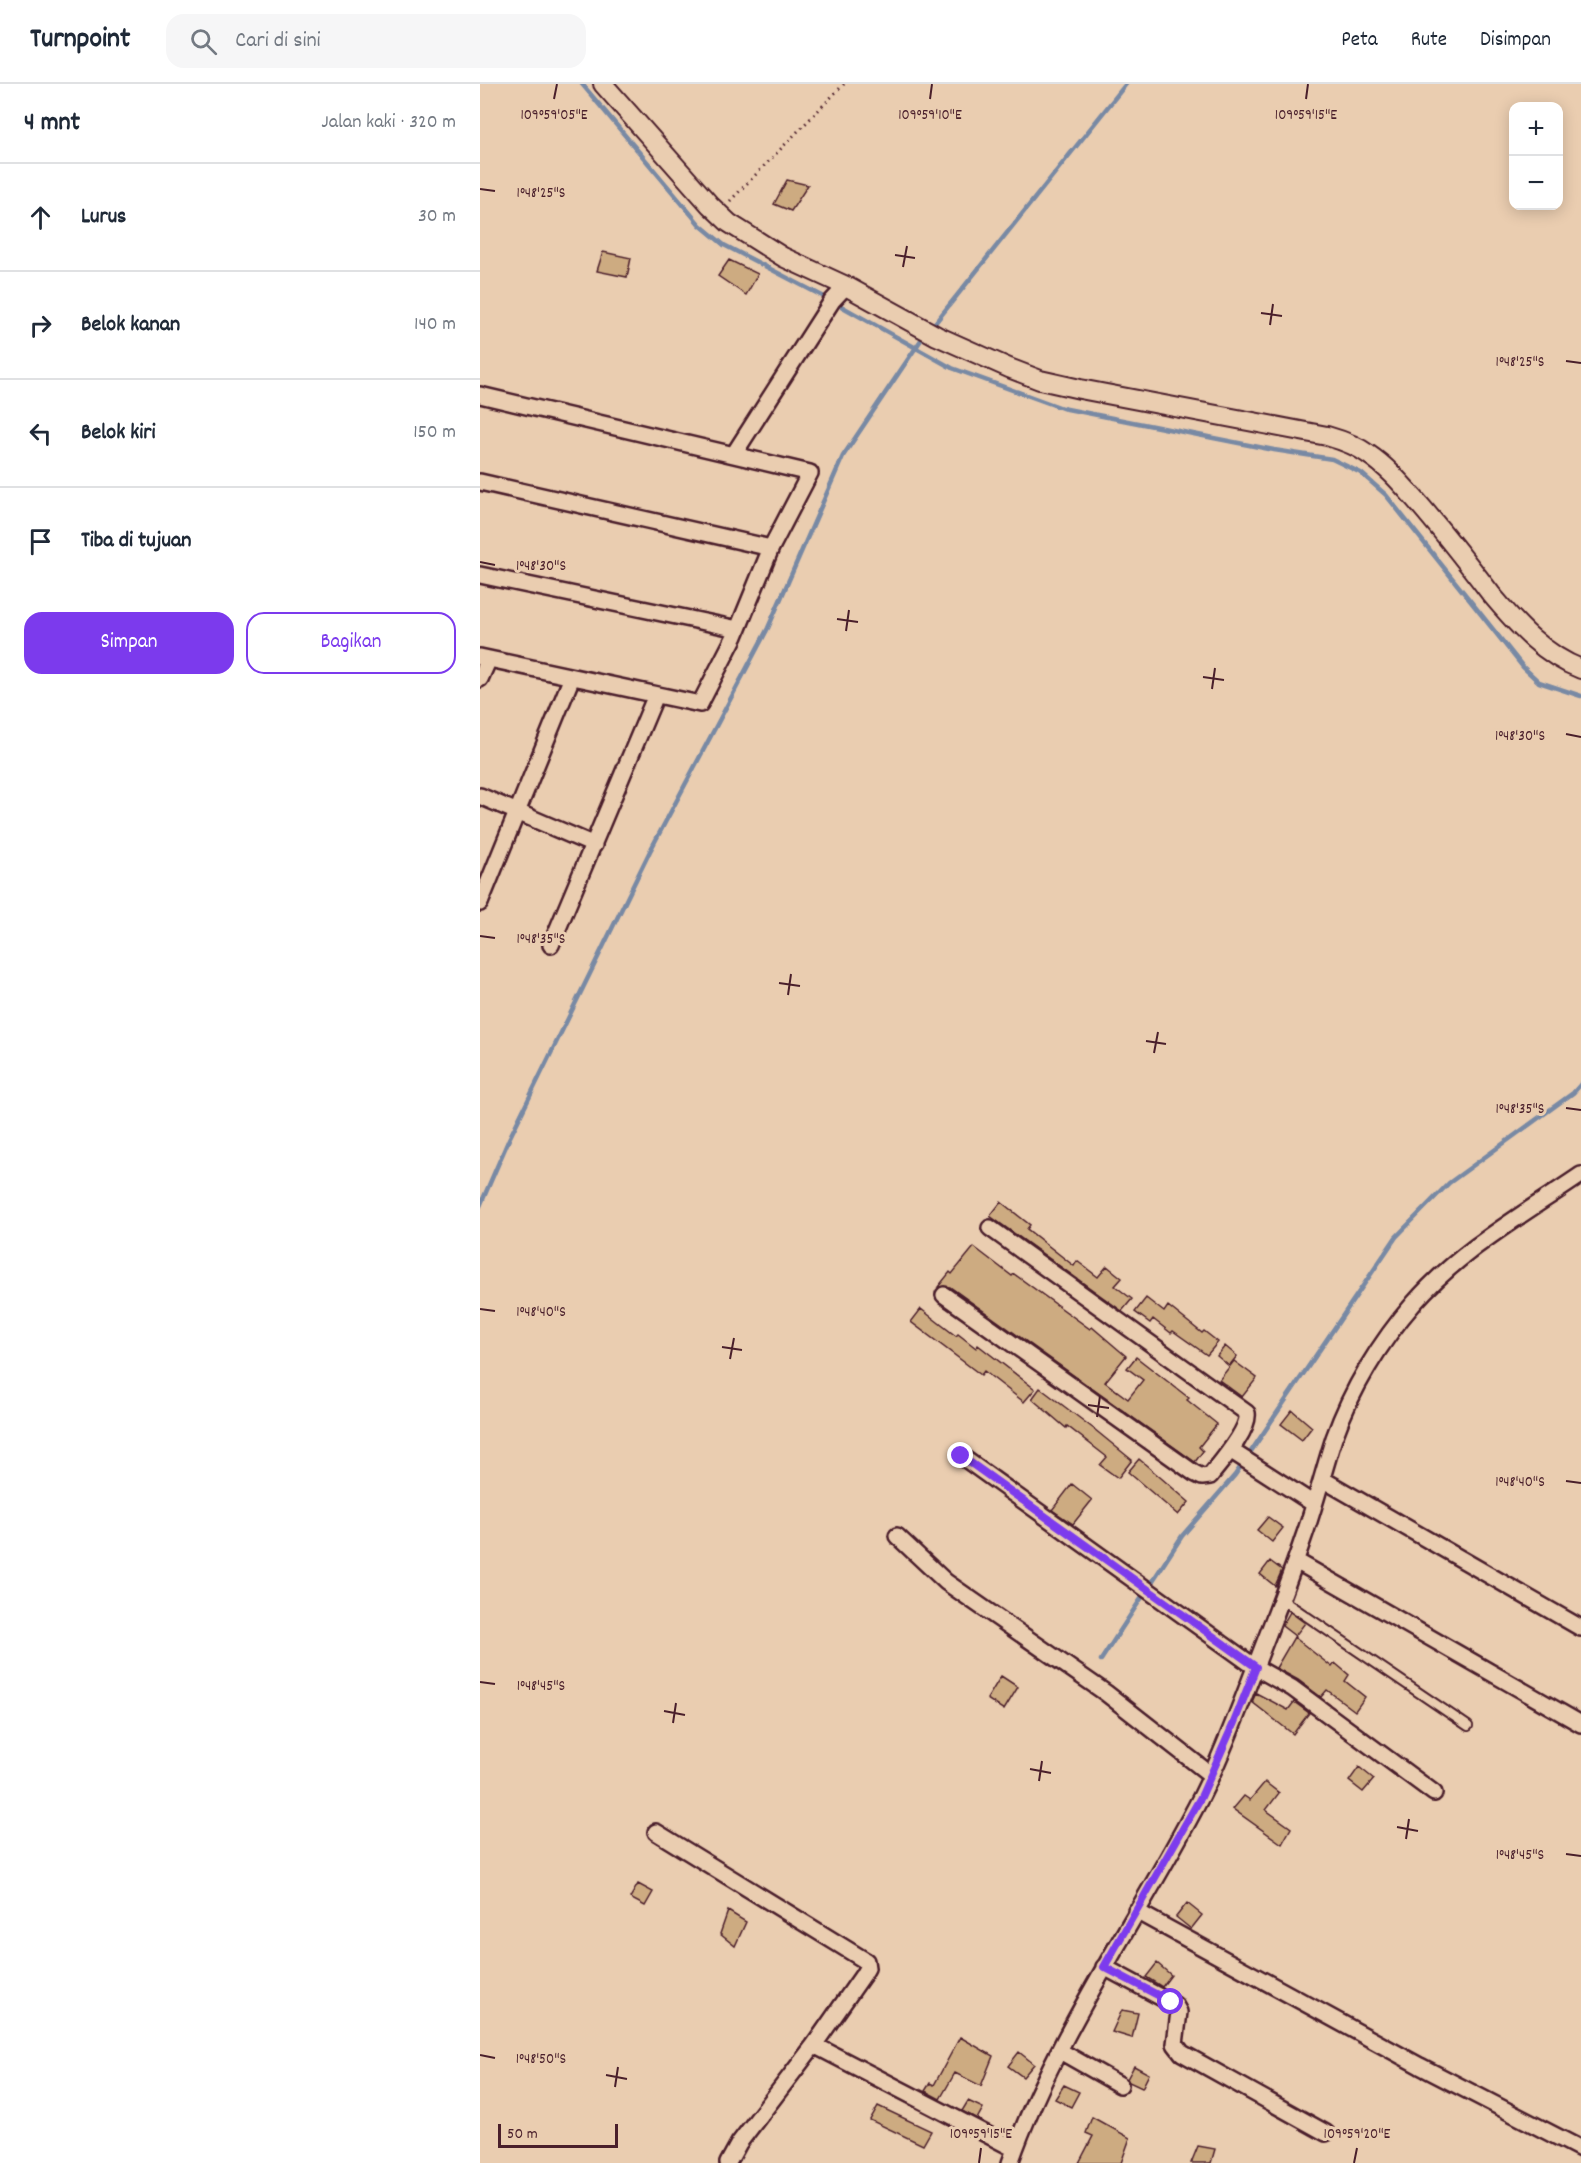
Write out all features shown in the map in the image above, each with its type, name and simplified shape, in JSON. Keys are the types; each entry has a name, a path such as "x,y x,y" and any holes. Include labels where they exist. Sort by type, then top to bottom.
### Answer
{"street":[{"path":"603,84 718,214 752,239 783,257 846,286 929,332 1008,368 1041,380 1327,436 1346,441 1367,453 1389,469 1503,609 1530,637 1567,663 1581,669"},
{"path":"734,454 832,301 846,286"},
{"path":"480,395 810,473 771,548 738,629 700,704 484,658 480,679"},
{"path":"480,482 771,548"},
{"path":"480,575 738,629"},
{"path":"480,903 572,677"},
{"path":"551,945 656,695"},
{"path":"480,796 594,845"},
{"path":"814,2045 1012,2156 1060,2051 1211,1775 1256,1667 1296,1561 1335,1435 1357,1388 1382,1345 1414,1303 1450,1267 1581,1175"},
{"path":"944,1295 1194,1473 1202,1477 1210,1476 1230,1450 1246,1425 1247,1413 990,1228"},
{"path":"1230,1450 1314,1504"},
{"path":"961,1456 1256,1667 1292,1688 1434,1793"},
{"path":"1322,1479 1581,1628"},
{"path":"897,1536 946,1582 1106,1693 1211,1775"},
{"path":"1296,1561 1581,1724"},
{"path":"656,1833 866,1961 867,1968 864,1975 739,2143 728,2163"},
{"path":"1136,1911 1420,2066 1581,2149"},
{"path":"1104,1967 1175,2005 1179,2012 1175,2044 1182,2053 1326,2133"},
{"path":"1060,2051 1120,2085"}],"lane":[{"path":"1281,1599 1468,1726"}],"path":[{"path":"718,214 844,84"}],"building":[{"path":"787,180 808,185 791,211 774,204"},
{"path":"603,252 631,258 627,277 597,271"},
{"path":"729,260 758,274 746,295 718,276"},
{"path":"1001,1202 1030,1225 1027,1229 1074,1266 1077,1261 1098,1277 1107,1266 1122,1278 1115,1286 1132,1299 1122,1311 990,1216"},
{"path":"974,1247 1090,1329 1092,1327 1126,1356 1105,1382 1128,1399 1143,1380 1127,1368 1136,1357 1189,1398 1187,1400 1217,1424 1199,1447 1203,1451 1195,1462 950,1287 938,1287"},
{"path":"1146,1298 1164,1312 1168,1306 1202,1333 1204,1331 1218,1342 1207,1355 1153,1319 1150,1323 1135,1312"},
{"path":"921,1309 956,1336 958,1334 976,1348 978,1345 1035,1389 1024,1402 984,1371 981,1375 911,1322"},
{"path":"1225,1346 1237,1356 1229,1366 1217,1356"},
{"path":"1234,1361 1257,1378 1242,1397 1219,1380"},
{"path":"1040,1388 1132,1460 1118,1478 1100,1465 1107,1457 1067,1426 1066,1428 1032,1399"},
{"path":"1292,1410 1312,1427 1302,1440 1281,1424"},
{"path":"1139,1459 1189,1502 1178,1515 1128,1472"},
{"path":"1072,1484 1092,1500 1073,1524 1052,1510"},
{"path":"1268,1517 1283,1528 1272,1542 1257,1530"},
{"path":"1270,1561 1282,1570 1275,1586 1260,1574"},
{"path":"1290,1612 1305,1623 1295,1636 1282,1626"},
{"path":"1294,1637 1332,1667 1335,1663 1349,1675 1345,1681 1365,1697 1355,1711 1327,1690 1321,1697 1298,1680 1276,1668"},
{"path":"1001,1676 1018,1687 1004,1710 987,1699"},
{"path":"1256,1693 1288,1710 1294,1702 1309,1713 1293,1734 1252,1702"},
{"path":"1359,1767 1374,1779 1363,1792 1349,1781"},
{"path":"1265,1782 1279,1793 1266,1810 1291,1828 1282,1844 1233,1809 1244,1796 1250,1800"},
{"path":"638,1884 653,1892 645,1906 630,1898"},
{"path":"1187,1903 1202,1915 1191,1929 1176,1917"},
{"path":"728,1911 746,1922 735,1946 720,1934"},
{"path":"1157,1963 1171,1975 1162,1987 1146,1977"},
{"path":"1122,2010 1138,2013 1132,2038 1112,2032"},
{"path":"960,2037 993,2056 981,2086 955,2073 940,2099 925,2091 930,2083 934,2085"},
{"path":"1019,2052 1034,2064 1023,2077 1008,2066"},
{"path":"1134,2066 1149,2074 1142,2088 1127,2079"},
{"path":"1064,2085 1079,2092 1071,2107 1055,2099"},
{"path":"968,2101 983,2108 977,2119 962,2111"},
{"path":"878,2106 931,2131 923,2145 870,2120"},
{"path":"1092,2117 1130,2138 1121,2163 1079,2163 1093,2136 1086,2133"},
{"path":"1198,2146 1215,2149 1211,2163 1191,2163"}],"waterway":[{"path":"582,84 700,225 724,245 832,301 952,368 1062,408 1274,450 1332,459 1361,473 1386,495 1523,667 1539,682 1581,696"},
{"path":"931,328 1126,84"},
{"path":"480,1206 509,1139 650,851 768,628 843,456 925,334"},
{"path":"1101,1660 1182,1536 1235,1475 1396,1237 1449,1183 1573,1093 1581,1084"}],"route":[{"path":"961,1456 1256,1667 1201,1797 1104,1967 1171,2002"}]}
